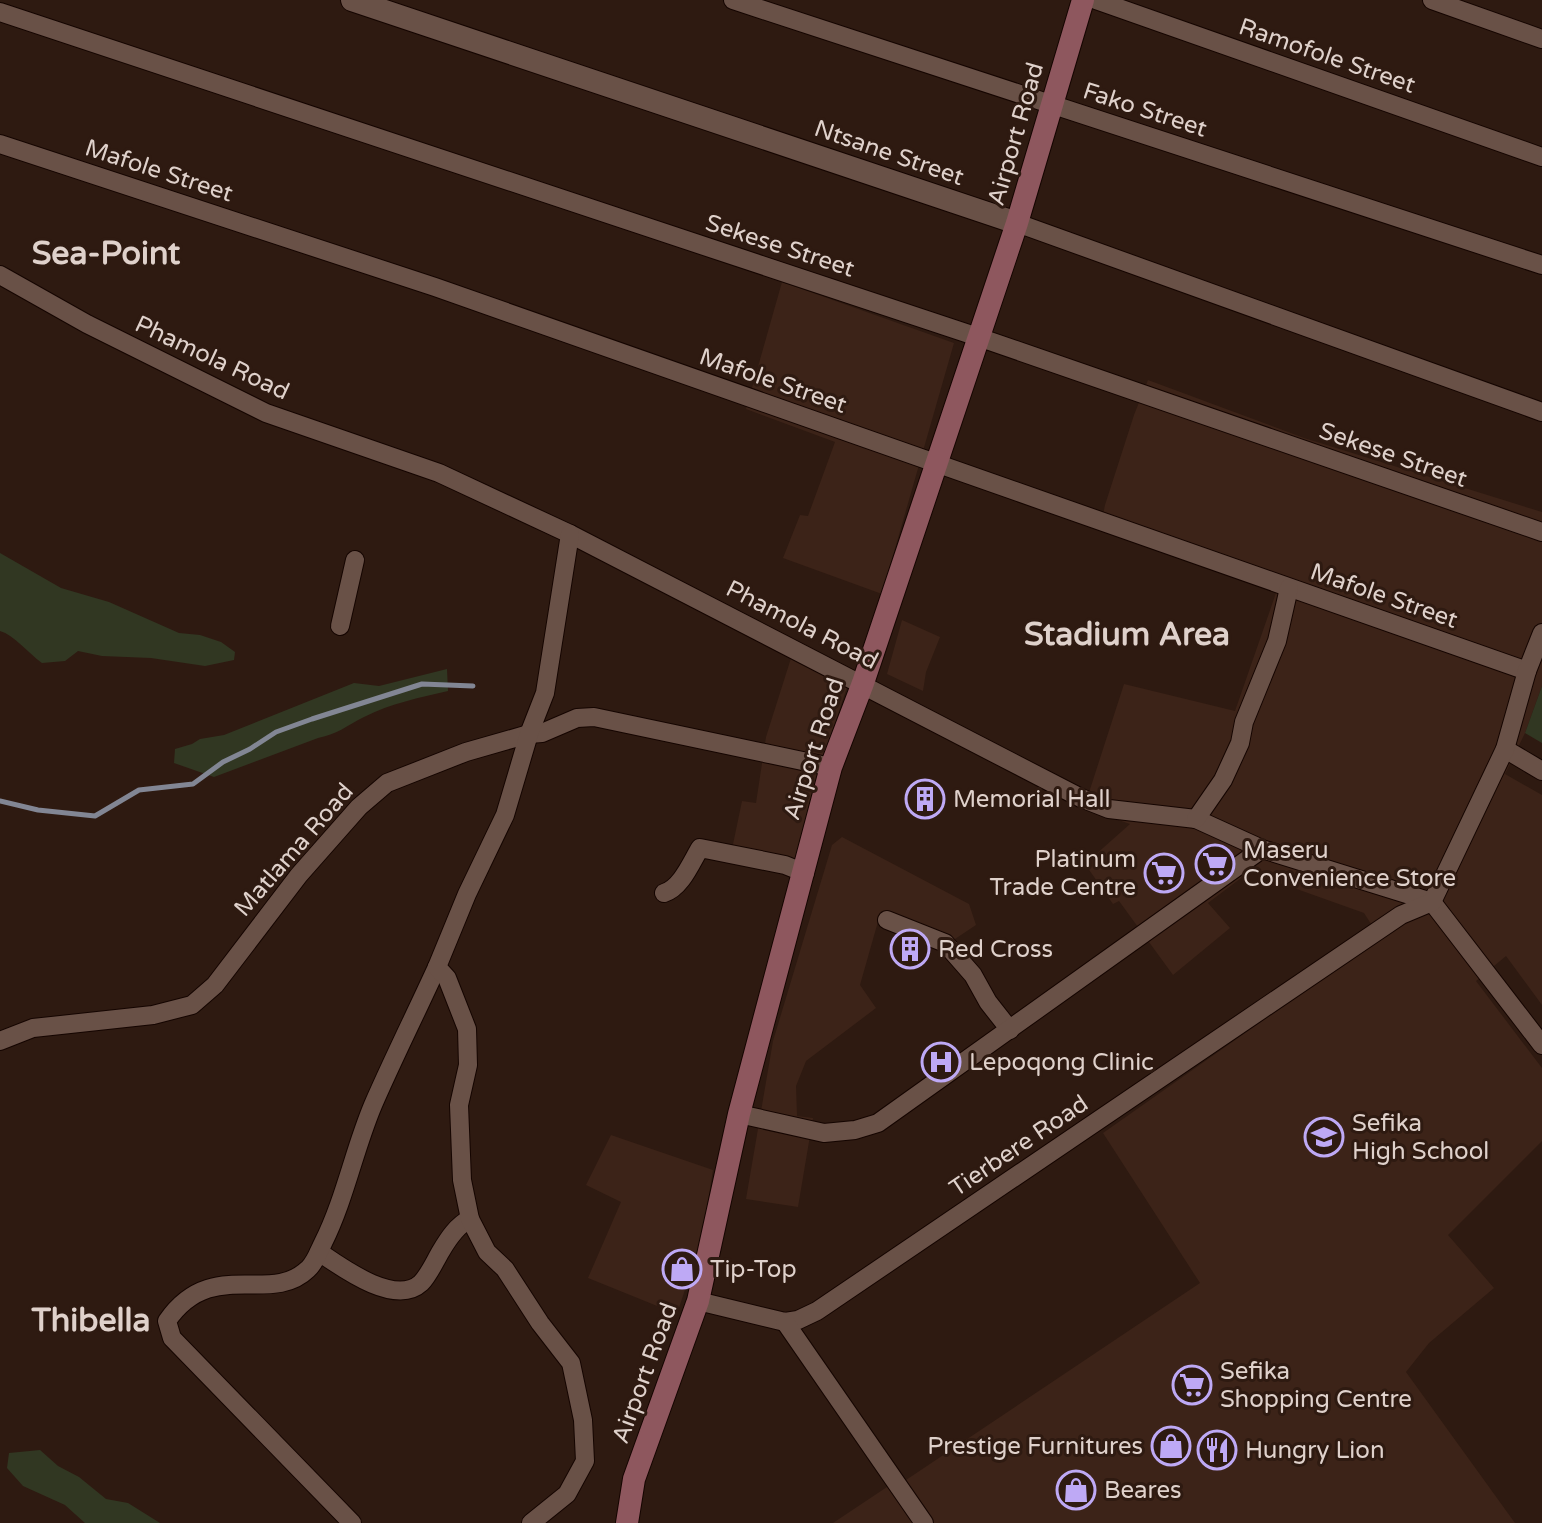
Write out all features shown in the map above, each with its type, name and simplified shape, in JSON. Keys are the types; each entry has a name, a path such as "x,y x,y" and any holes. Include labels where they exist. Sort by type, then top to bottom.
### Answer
{"main road":[{"name":"Airport Road","path":"627,1523 634,1479 698,1301 739,1114 831,767 863,683 1017,223 1083,0"}],"street":[{"name":"Ntsane Street","path":"352,0 1017,223 1542,412"},
{"name":"Fako Street","path":"733,0 1542,265"},
{"name":"Ramofole Street","path":"1096,0 1542,157"},
{"path":"1432,0 1542,39"},
{"name":"Sekese Street","path":"0,12 978,337 1542,532"},
{"name":"Mafole Street","path":"0,144 435,287 1527,671"},
{"name":"Phamola Road","path":"0,275 87,324 266,413 439,473 570,534 1081,798 1109,809 1196,819 1262,849 1432,902"},
{"path":"352,1523 172,1338 167,1321 176,1308 209,1287 235,1282 264,1284 289,1281 309,1268 319,1252 334,1221 372,1108 505,815 529,734 545,693 570,534"},
{"path":"340,626 355,560"},
{"path":"1196,819 1223,780 1240,743 1244,722 1277,641 1289,588"},
{"path":"1542,633 1527,671 1505,749 1432,902 1542,1045"},
{"name":"Matlama Road","path":"0,1041 33,1028 153,1015 192,1005 215,985 257,927 359,807 387,783 466,752 542,733 577,718 594,717 831,767"},
{"path":"1505,749 1542,771"},
{"path":"664,893 670,891 685,874 700,848 785,865 805,873"},
{"path":"739,1114 824,1133 855,1130 878,1123 1262,849"},
{"name":"Tierbere Road","path":"785,1322 817,1311 1401,915 1432,902"},
{"path":"887,920 945,943 973,975 988,1002 1010,1030"},
{"path":"437,967 447,978 467,1029 468,1065 459,1105 462,1180 470,1219 487,1252 505,1269 571,1363 583,1420 585,1461 567,1494 531,1523"},
{"path":"319,1252 363,1281 402,1291 420,1284 448,1238 470,1219"},
{"path":"698,1301 785,1322 924,1523"}],"shaded area":[{"path":"782,282 954,343 882,594 783,558 800,515 808,516 835,442 746,409"},
{"path":"1148,380 1304,438 1542,512 1542,686 1525,733 1505,774 1542,795 1542,1005 1506,956 1476,981 1542,1068 1542,1141 1448,1235 1494,1288 1429,1343 1406,1372 1515,1523 931,1523 906,1480 1200,1283 1103,1133 1380,938 1364,913 1249,872 1208,903 1230,928 1173,975 1119,901 1113,904 1085,864 1130,824 1084,808 1124,684 1235,711 1276,593 1100,530 1105,505"},
{"path":"902,620 940,637 926,672 923,691 887,674"},
{"path":"792,655 848,684 825,754 796,863 732,849 742,801 756,803 766,737"},
{"path":"842,837 969,904 976,925 952,941 881,911 860,985 876,1008 806,1061 796,1086 797,1116 813,1118 798,1207 746,1199 773,1041 832,845"},
{"path":"611,1135 713,1170 702,1238 677,1314 588,1278 621,1202 586,1185"},
{"path":"890,1485 913,1523 833,1523"}],"green space":[{"path":"0,553 61,588 109,602 179,633 200,635 221,642 235,652 234,660 205,666 78,651 65,661 42,663 16,640 0,631"},
{"path":"447,669 448,691 384,708 331,734 214,777 174,763 175,749 200,739 224,735 354,683 379,686"},
{"path":"1542,686 1542,743 1525,733"},
{"path":"40,1450 106,1499 128,1503 160,1523 85,1523 65,1505 23,1486 7,1468 9,1453"}],"waterway":[{"path":"0,801 38,810 95,816 139,790 193,784 223,762 276,732 312,719 422,684 473,686"}],"place":[{"name":"Memorial Hall","path":"925,799"},
{"name":"Maseru Convenience Store","path":"1215,864"},
{"name":"Platinum Trade Centre","path":"1164,873"},
{"name":"Red Cross","path":"910,949"},
{"name":"Lepoqong Clinic","path":"941,1062"},
{"name":"Sefika High School","path":"1324,1137"},
{"name":"Tip-Top","path":"682,1269"},
{"name":"Sefika Shopping Centre","path":"1192,1385"},
{"name":"Prestige Furnitures","path":"1171,1446"},
{"name":"Hungry Lion","path":"1217,1450"},
{"name":"Beares","path":"1076,1490"}],"district":[{"name":"Sea-Point","path":"106,254"},
{"name":"Stadium Area","path":"1127,635"},
{"name":"Thibella","path":"91,1321"}]}
